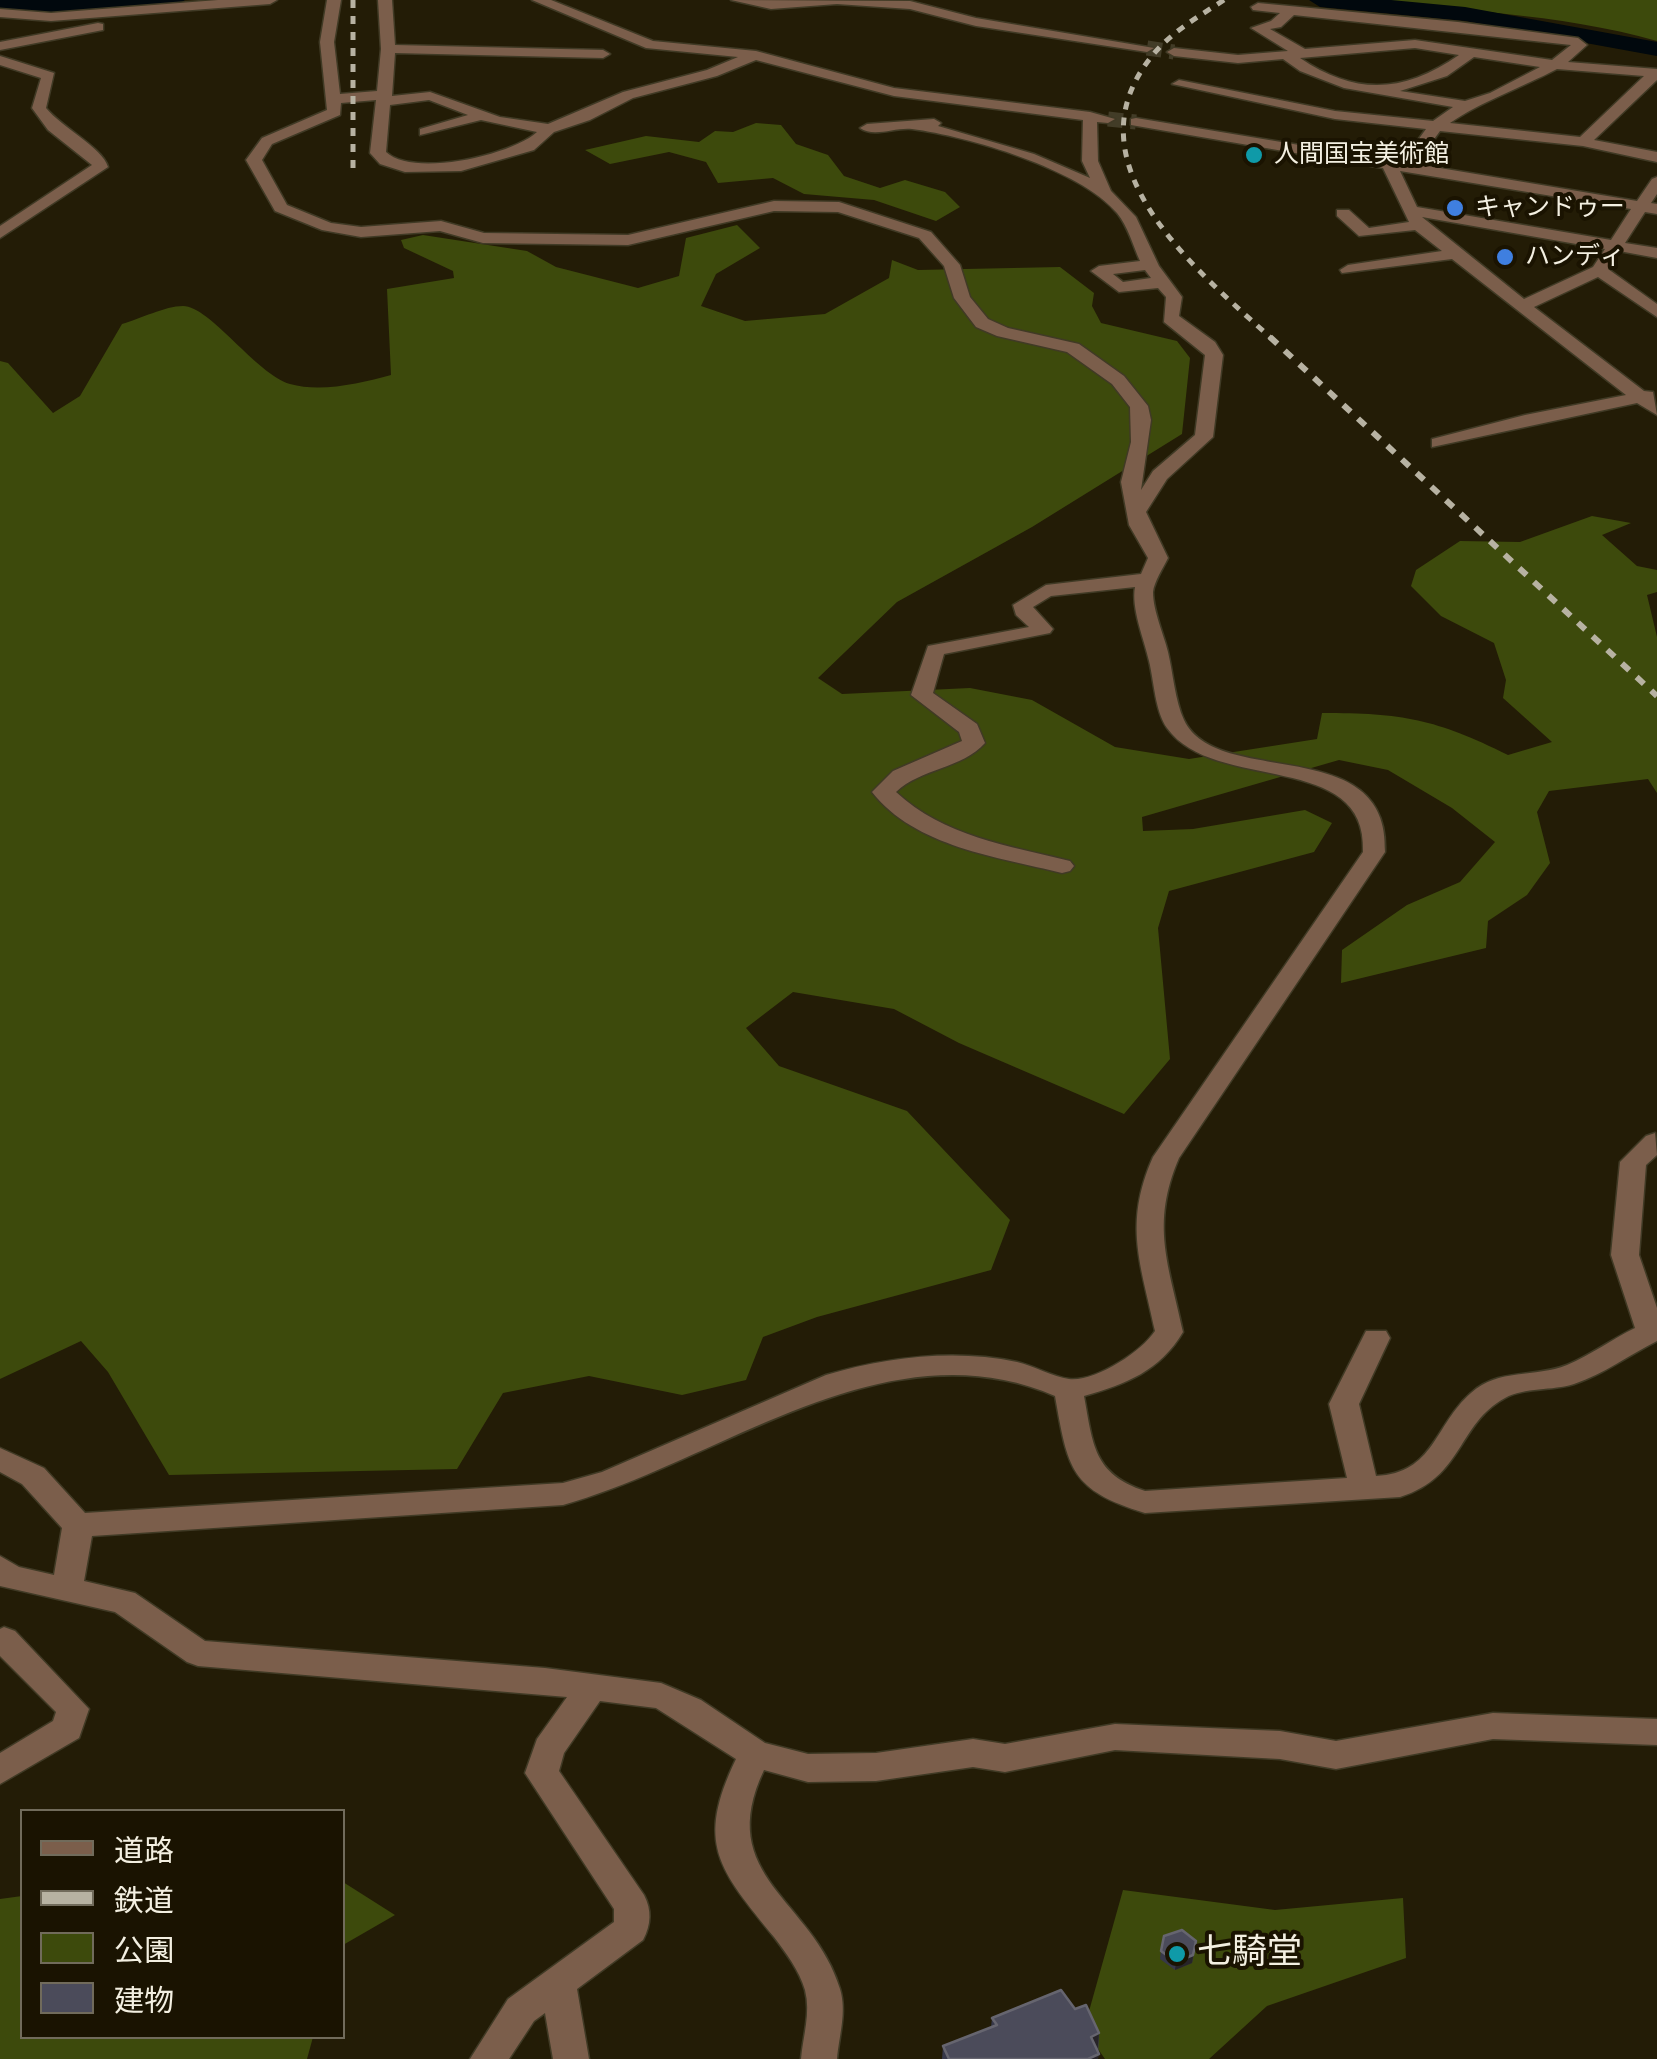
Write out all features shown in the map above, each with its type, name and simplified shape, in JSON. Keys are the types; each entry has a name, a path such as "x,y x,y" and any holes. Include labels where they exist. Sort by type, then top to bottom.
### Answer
{"street":[{"path":"0,13 51,17 270,0"},
{"path":"78,1525 564,1494 610,1481 836,1382 872,1371 981,1369 1046,1378 1068,1390 1107,1380 1142,1363 1159,1350 1170,1332 1163,1297 1150,1265 1146,1232 1153,1181 1374,852 1376,832 1370,819 1340,786 1299,769 1214,754 1174,723 1144,591 1158,558 1139,525 1130,482 1141,431 1139,406 1118,380 1073,348 1003,332 982,323 962,298 952,265 936,243 913,229 839,207 774,206 628,240 483,238 441,226 383,232 328,227 281,208 254,160 267,141 335,112 328,42 334,0"},
{"path":"385,0 388,49 378,154 391,165 461,166 467,161 529,147 549,129"},
{"path":"538,0 651,44 756,55 894,92 1108,119"},
{"path":"738,0 772,5 836,0 914,3 976,22 1148,48"},
{"path":"1258,6 1357,18 1429,20 1443,26 1518,31 1578,42 1580,45 1554,65 1494,96 1466,105 1397,166"},
{"path":"1292,10 1276,24 1258,28 1294,54 1298,64 1357,86 1466,105"},
{"path":"0,46 130,22 150,12"},
{"path":"1357,18 1360,24 1356,29 1384,44"},
{"path":"1496,56 1518,31"},
{"path":"1174,52 1238,59 1384,44 1656,73"},
{"path":"388,49 603,54"},
{"path":"1386,92 1442,73 1472,52"},
{"path":"334,99 430,96 480,116 522,127 549,129 586,117 628,94 712,73 756,55"},
{"path":"1171,105 1194,55"},
{"path":"0,60 48,76 39,108 53,127 99,160 100,167 0,233"},
{"path":"1583,142 1656,73"},
{"path":"1335,115 1357,86"},
{"path":"867,128 919,127 1002,105"},
{"path":"1171,105 1397,166 1649,208"},
{"path":"1136,122 1171,105 1335,115 1583,142 1657,157"},
{"path":"426,132 480,116"},
{"path":"1090,116 1090,161 1103,190 1124,211 1150,265 1174,296 1170,318 1209,346 1214,355 1204,437 1160,475 1137,511"},
{"path":"919,127 989,144 1103,190"},
{"path":"1397,166 1413,218 1522,306 1648,396 1657,410"},
{"path":"1522,306 1599,270 1614,246 1649,208 1657,182"},
{"path":"1343,214 1366,232 1413,218 1657,253"},
{"path":"1348,270 1454,254"},
{"path":"1150,265 1099,271 1119,287 1163,282"},
{"path":"1599,270 1657,312"},
{"path":"1438,443 1525,420 1648,396"},
{"path":"1062,866 954,838 892,803 883,792 896,779 960,756 974,744 969,729 922,696 935,650 1043,629 1022,611 1023,605 1046,591 1150,579"},
{"path":"1068,1390 1088,1472 1102,1488 1122,1497 1145,1502 1364,1488 1419,1480 1435,1468 1473,1411 1496,1390 1568,1375 1654,1331 1625,1256 1633,1162 1656,1142"},
{"path":"1364,1488 1344,1404 1376,1338"},
{"path":"0,1459 33,1476 78,1525"},
{"path":"67,1589 78,1525"},
{"path":"3,1579 124,1602 198,1653 526,1679 662,1696 690,1708 755,1754 808,1768 876,1767 974,1754 1004,1758 1115,1737 1280,1745 1336,1755 1493,1726 1657,1732"},
{"path":"0,1770 67,1729 73,1709 1,1641"},
{"path":"488,2059 521,2010 631,1929 632,1906 542,1773 549,1749 591,1689"},
{"path":"755,1754 734,1803 729,1840 743,1876 786,1922 823,1989 827,2021 819,2059"},
{"path":"558,1983 571,2059"}],"green space":[{"path":"1349,0 1657,0 1657,41 1543,18"},
{"path":"756,123 781,125 796,144 828,155 844,176 880,188 905,180 945,192 960,207 936,221 874,200 804,194 773,178 718,183 706,162 669,152 610,164 585,150 646,136 699,142 715,131 733,132"},
{"path":"737,225 760,248 716,274 701,306 745,321 825,314 889,278 892,260 918,270 1060,267 1094,293 1092,306 1101,323 1177,341 1190,358 1182,434 1032,527 897,602 818,678 842,694 970,688 1032,700 1115,747 1189,759 1317,739 1322,713 1418,720 1460,733 1508,755 1552,742 1503,698 1506,680 1494,643 1441,616 1411,586 1416,570 1460,541 1520,542 1592,516 1631,523 1602,535 1637,566 1657,570 1657,592 1647,595 1657,637 1657,793 1648,779 1549,791 1537,812 1550,863 1527,895 1488,921 1486,948 1341,983 1342,950 1407,905 1460,882 1495,842 1452,808 1388,770 1339,760 1142,817 1143,831 1193,829 1305,810 1332,823 1314,852 1169,891 1158,928 1170,1059 1124,1114 959,1043 894,1009 793,992 746,1028 779,1066 907,1111 1010,1220 991,1270 817,1317 763,1337 746,1380 682,1395 589,1376 503,1393 457,1469 169,1475 108,1372 81,1341 0,1379 0,361 8,363 53,413 80,396 122,324 183,306 206,317 263,368 290,384 315,388 354,384 391,375 387,289 454,278 453,271 404,248 401,240 423,235 527,251 556,267 638,288 679,276 686,238"},
{"path":"345,1883 395,1915 345,1944"},
{"path":"1123,1890 1275,1910 1403,1898 1406,1958 1267,2006 1209,2059 1105,2059 1084,2029"},
{"path":"20,1896 20,2039 312,2039 307,2059 0,2059 0,1899"}],"building":[{"name":"七騎堂","path":"1182,1930 1196,1941 1193,1955 1176,1962 1161,1951 1164,1936"},
{"path":"1061,1990 1075,2009 1086,2005 1099,2033 1091,2037 1099,2054 1088,2059 949,2059 943,2046 997,2025 992,2018"}],"waterway":[{"path":"0,3 89,8 174,0"},
{"path":"1320,0 1465,14 1657,49"}],"tunnel":[{"path":"1147,48 1174,52"},
{"path":"1108,119 1136,122"}],"railway":[{"path":"353,0 353,169"},
{"path":"1224,0 1176,32 1152,56 1129,96 1124,136 1132,176 1152,213 1210,282 1272,339"},
{"path":"1270,337 1657,696"}],"place":[{"name":"人間国宝美術館","path":"1254,155"},
{"name":"キャンドゥー","path":"1455,208"},
{"name":"ハンディ","path":"1505,257"},
{"name":"七騎堂","path":"1177,1954"}]}
